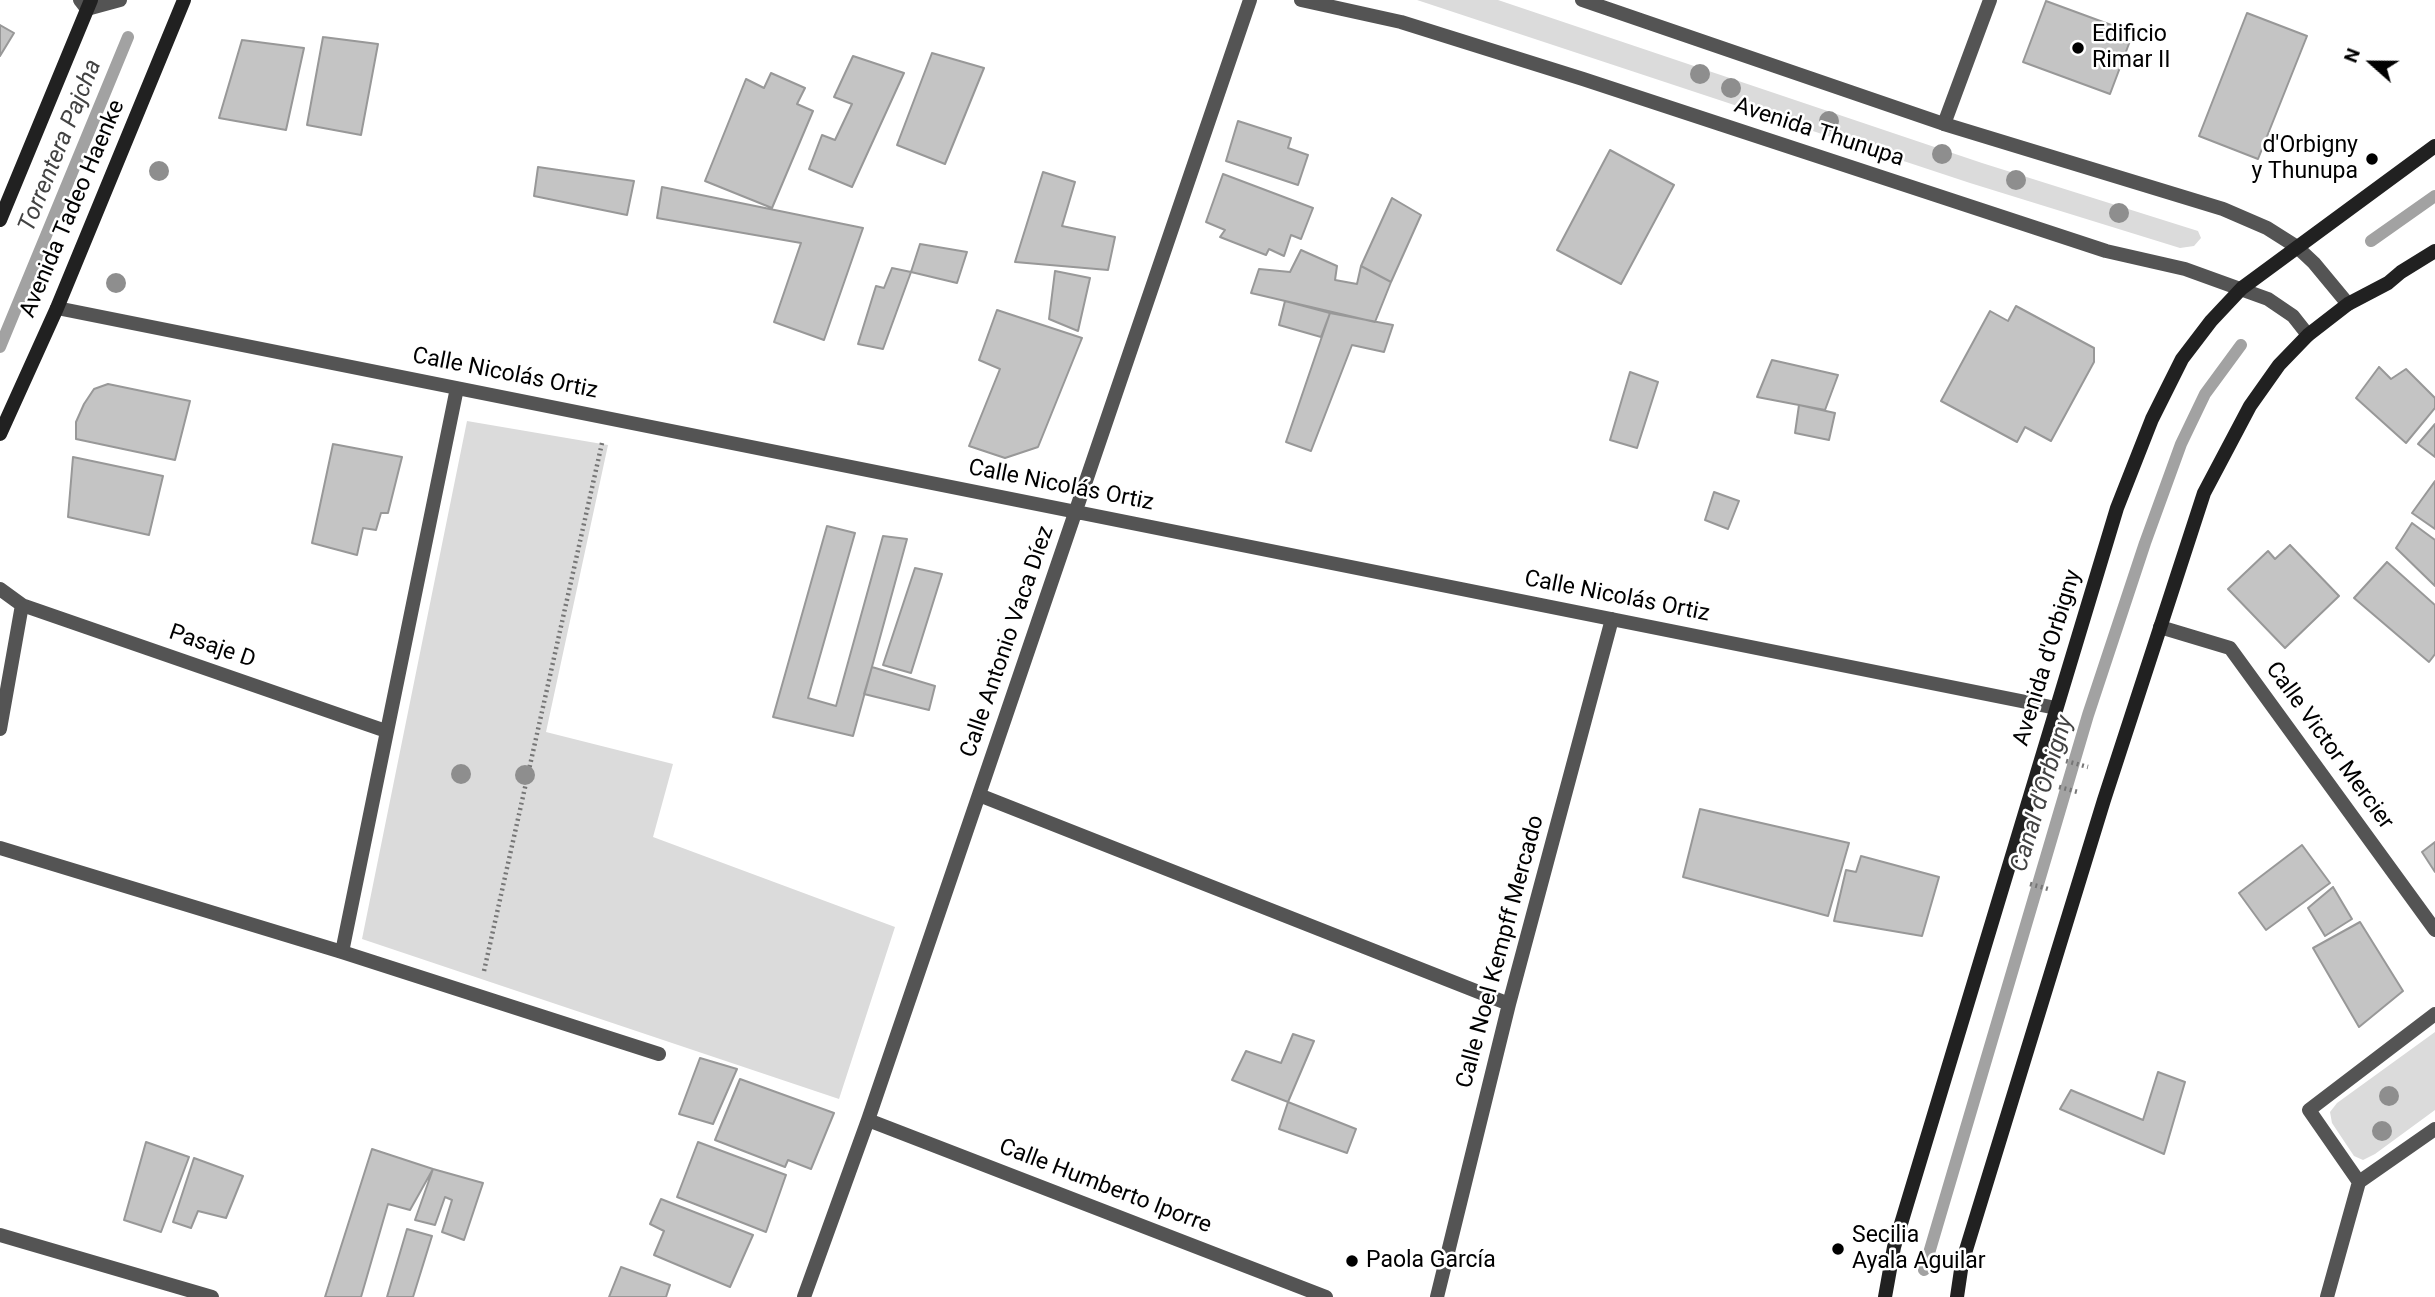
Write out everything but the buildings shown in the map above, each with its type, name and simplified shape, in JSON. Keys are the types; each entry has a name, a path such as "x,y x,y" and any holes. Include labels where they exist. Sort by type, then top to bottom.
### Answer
{"main road":[{"name":"Avenida Tadeo Haenke","path":"0,434 57,308 184,0"},
{"path":"0,220 86,3"},
{"name":"Avenida d'Orbigny","path":"1885,1297 1894,1247 2116,508 2152,419 2182,359 2211,321 2242,288 2435,146"},
{"path":"1957,1297 1962,1264 2109,782 2204,493 2250,406 2279,365 2308,335 2348,304 2388,283 2435,251"}],"street":[{"path":"86,3 120,0"},
{"name":"Calle Antonio Vaca Díez","path":"804,1297 1077,512 1250,0"},
{"name":"Avenida Thunupa","path":"1301,0 1401,22 1596,83 2106,251 2185,269 2268,299 2292,316 2308,335"},
{"name":"Avenida Thunupa","path":"1582,0 1944,124 2223,209 2267,228 2297,247 2348,304"},
{"path":"1944,124 1990,0"},
{"name":"Calle Nicolás Ortiz","path":"57,308 2056,708"},
{"path":"342,952 457,388"},
{"name":"Pasaje D","path":"0,589 22,605 386,731"},
{"path":"0,729 22,605"},
{"name":"Calle Noel Kempff Mercado","path":"1437,1297 1510,1004 1612,619"},
{"name":"Calle Victor Mercier","path":"2160,627 2230,648 2435,930"},
{"path":"979,795 1510,1004"},
{"path":"0,848 342,952 659,1054"},
{"path":"2359,1182 2309,1110 2435,1014"},
{"name":"Calle Humberto Iporre","path":"868,1119 1326,1297"},
{"path":"2327,1297 2359,1182 2435,1129"},
{"path":"0,1235 212,1297"}],"path":[{"path":"478,996 607,418"},
{"path":"2059,759 2090,768"},
{"path":"2052,784 2082,793"},
{"path":"2022,882 2053,890"}],"shaded area":[{"path":"1417,0 1498,0 1982,163 2198,231 2201,238 2194,246 2180,248 1970,183"},
{"path":"467,421 608,445 546,732 673,764 653,837 895,927 839,1099 362,939"},
{"path":"2435,1032 2435,1110 2375,1154 2363,1160 2354,1156 2332,1123 2330,1112 2337,1103"}],"waterway":[{"name":"Torrentera Pajcha","path":"0,347 128,37"},
{"name":"Canal d'Orbigny","path":"2371,241 2435,196"},
{"name":"Canal d'Orbigny","path":"1924,1270 2088,715 2145,543 2181,444 2205,394 2241,345"}],"place":[{"name":"Edificio Rimar II","path":"2078,48"},
{"name":"d'Orbigny y Thunupa","path":"2372,159"},
{"name":"Secilia Ayala Aguilar","path":"1838,1249"},
{"name":"Paola García","path":"1352,1261"}]}
